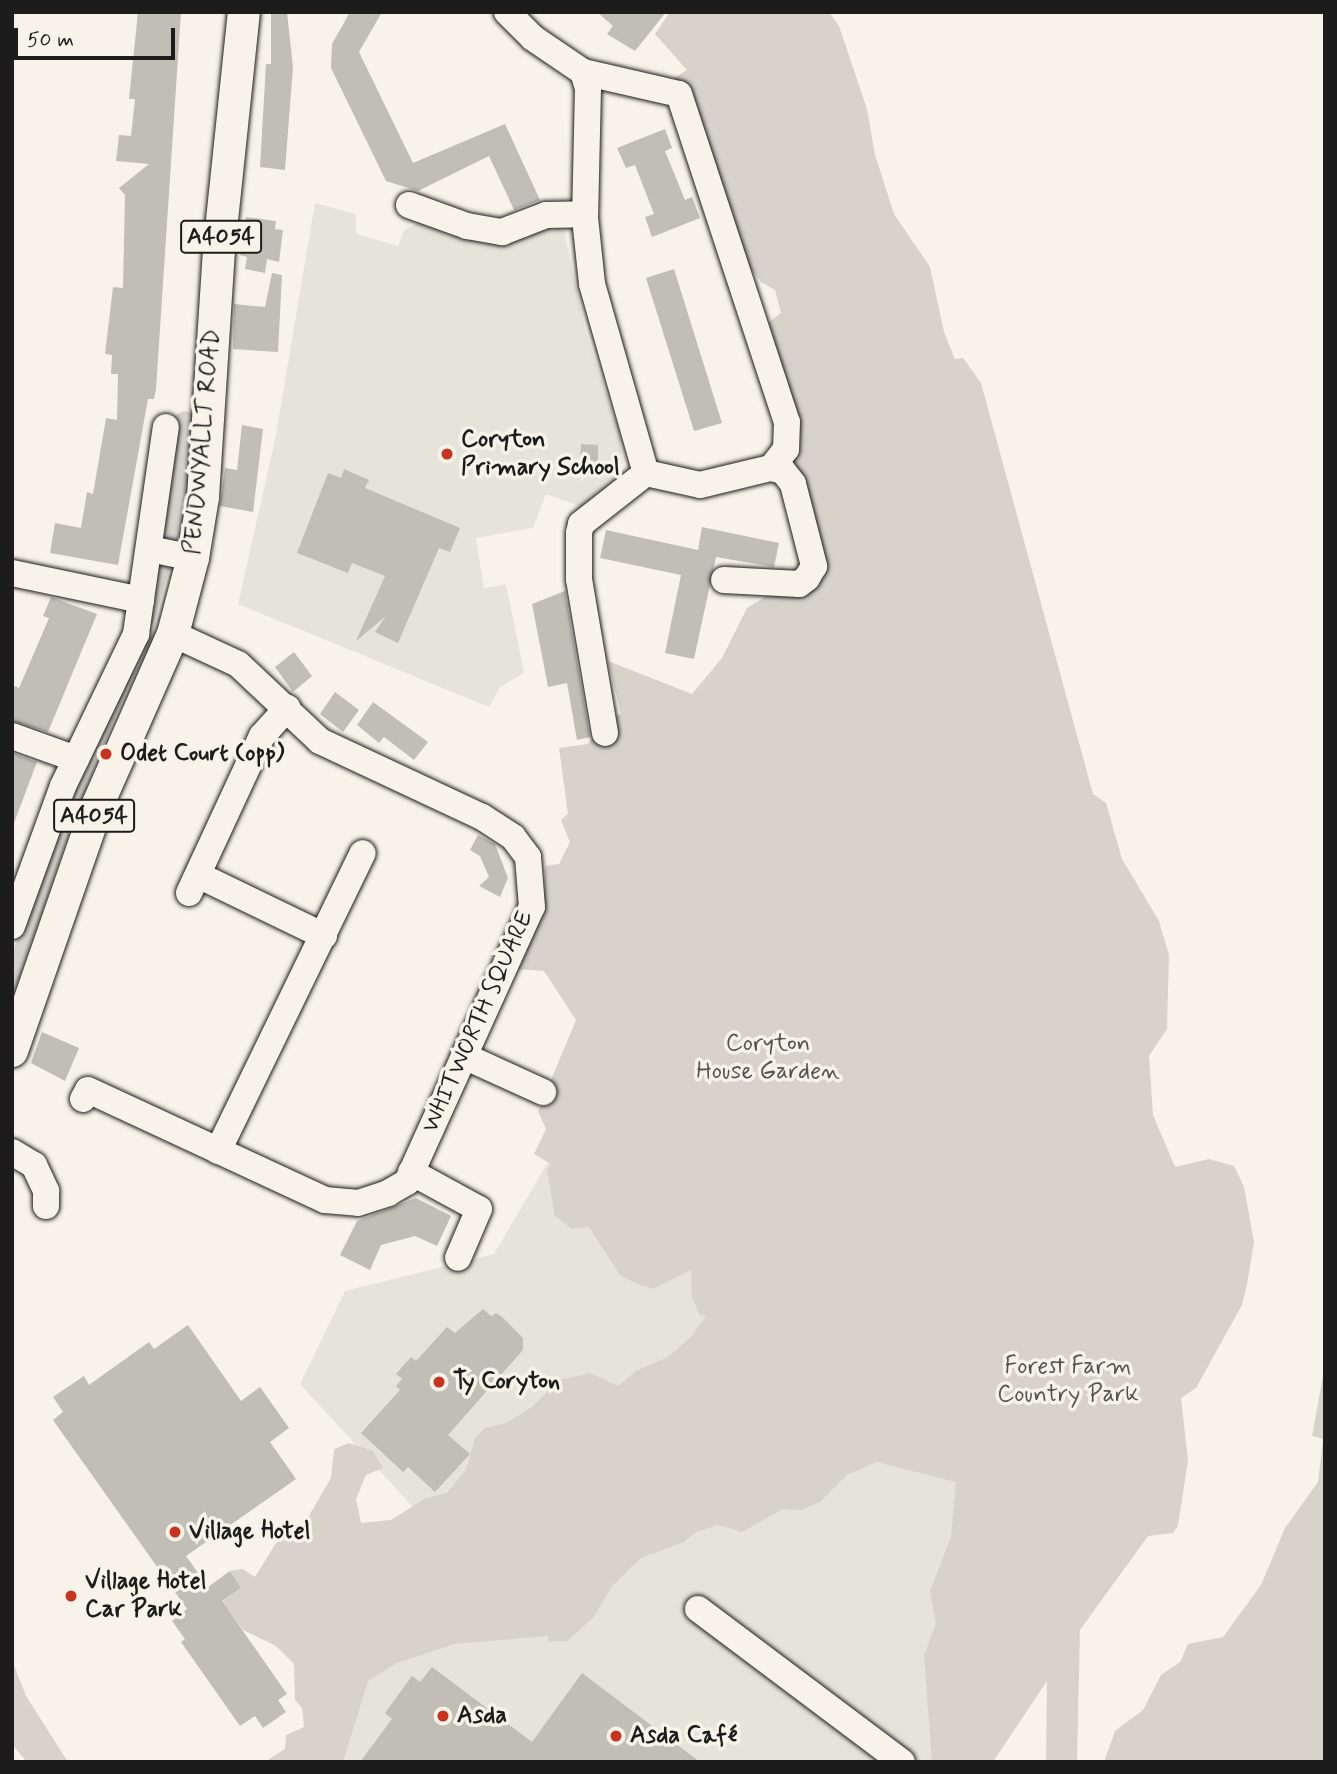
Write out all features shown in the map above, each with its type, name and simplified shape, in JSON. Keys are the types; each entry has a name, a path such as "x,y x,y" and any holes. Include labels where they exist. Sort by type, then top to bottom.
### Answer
{"main road":[{"name":"PENDWYALLT ROAD","path":"12,1051 99,804 173,634 193,558 203,497 219,249 244,12"}],"street":[{"path":"507,12 533,38 583,72 679,94 787,422 786,449 771,468"},
{"path":"583,72 588,88 585,214 592,284 646,473"},
{"path":"409,205 467,226 502,232 546,215 585,214"},
{"path":"12,926 76,759 131,648 141,600 144,563 150,549 166,427"},
{"path":"646,473 700,485 771,468 783,471 793,484 814,566 799,584 724,580"},
{"path":"605,733 579,579 579,533 581,524 646,473"},
{"path":"150,549 193,558"},
{"path":"12,573 141,600"},
{"name":"WHITWORTH SQUARE","path":"83,1099 88,1090 325,1200 358,1203 388,1194 407,1182 532,907 528,857 513,837 482,817 320,741 288,708 238,664 173,634"},
{"path":"288,708 262,736 193,884 324,936"},
{"path":"12,736 76,759"},
{"path":"218,1151 363,853"},
{"path":"464,1056 543,1092"},
{"path":"12,1152 34,1165 46,1192 46,1206"},
{"path":"411,1172 479,1209 458,1258"},
{"path":"698,1609 902,1762"}],"shaded area":[{"name":"Coryton Primary School","path":"315,203 356,214 356,234 398,246 404,230 419,222 497,245 552,222 564,231 586,333 620,435 622,463 616,480 602,495 582,507 546,494 533,528 476,538 484,588 506,584 524,673 500,687 489,707 238,604 275,440"},
{"path":"548,1162 703,1246 747,1313 459,1557 300,1384 345,1291 494,1254"},
{"path":"868,1436 957,1476 946,1762 311,1762 360,1684 387,1660 605,1566"}],"green space":[{"path":"670,12 829,12 839,26 867,109 875,155 894,214 930,267 944,332 955,359 963,358 981,383 1093,794 1106,803 1122,859 1159,921 1169,955 1167,1029 1149,1056 1153,1115 1175,1167 1209,1159 1234,1166 1244,1187 1254,1242 1242,1305 1196,1388 1181,1398 1188,1460 1178,1526 1173,1533 1148,1536 1080,1630 1077,1762 1046,1762 1047,1681 993,1762 932,1762 924,1655 936,1624 930,1591 951,1537 956,1482 877,1462 847,1475 820,1502 801,1510 783,1509 742,1532 718,1525 696,1532 684,1542 641,1558 613,1585 593,1618 567,1641 548,1642 548,1636 454,1644 397,1663 368,1681 343,1762 265,1762 285,1749 286,1735 304,1727 302,1708 295,1700 294,1664 276,1646 243,1630 228,1610 210,1621 205,1614 241,1588 230,1571 243,1569 255,1577 276,1543 306,1521 331,1478 334,1449 349,1443 373,1451 383,1468 366,1475 356,1499 361,1523 391,1520 426,1498 447,1493 466,1469 475,1438 485,1428 506,1423 532,1407 559,1380 590,1373 618,1386 636,1371 668,1357 691,1337 706,1316 700,1315 692,1298 691,1270 653,1289 637,1284 620,1275 589,1227 572,1229 555,1216 547,1170 551,1164 534,1154 546,1129 538,1111 576,1020 544,971 515,969 544,899 545,866 559,864 570,842 561,820 568,814 559,748 588,744 609,717 621,714 608,661 692,694 722,658 747,608 801,575 786,374 764,360 765,325 781,313 775,290 761,282 740,256 669,81 687,70 655,34"},
{"path":"184,411 197,413 186,545 161,542 169,432 174,416"},
{"path":"160,564 170,566 156,616 76,814 12,999 12,953"},
{"path":"1325,1365 1325,1762 1104,1762 1115,1731 1143,1710 1161,1675 1180,1662 1188,1644 1223,1637 1261,1585 1285,1528 1318,1482 1323,1439 1312,1436"},
{"path":"12,1660 26,1696 68,1762 27,1762 12,1744"}],"building":[{"path":"138,12 181,12 156,389 154,399 148,399 118,565 50,553 55,523 81,528 87,492 93,494 106,418 117,420 118,374 111,374 112,355 105,354 113,287 123,288 125,195 119,188 149,164 116,161 119,135 131,136 135,99 129,99"},
{"path":"271,12 287,12 293,67 285,170 260,167 266,64 271,64"},
{"path":"350,12 382,12 359,52 413,163 505,124 540,200 514,210 489,156 418,191 386,181 331,68 332,44"},
{"path":"597,12 666,12 635,51 607,34 613,26"},
{"path":"665,129 672,148 665,151 685,200 692,197 700,218 652,237 645,217 654,214 635,165 626,168 617,148"},
{"path":"246,217 276,221 275,229 283,230 279,262 267,259 265,273 245,269 247,257 240,255"},
{"path":"674,269 722,423 694,431 646,278"},
{"path":"272,273 282,275 278,352 233,349 234,304 265,307"},
{"path":"242,425 263,429 253,512 220,506 225,468 237,470"},
{"path":"581,444 598,445 598,466 580,465"},
{"path":"344,469 369,480 365,488 460,528 450,552 439,548 398,643 375,632 386,616 356,641 385,576 352,563 348,573 297,553 328,473 341,478"},
{"path":"702,527 779,543 774,567 716,557 694,659 665,653 681,575 600,558 606,530 698,550"},
{"path":"565,591 590,737 577,740 567,683 548,687 532,604"},
{"path":"51,597 97,614 48,732 12,721 12,685 19,688 49,618 43,616"},
{"path":"294,652 312,676 293,692 275,667"},
{"path":"335,692 359,710 343,732 320,714"},
{"path":"373,702 428,742 414,760 384,737 379,743 357,725"},
{"path":"12,753 37,762 14,823 12,823"},
{"path":"478,835 495,844 508,878 500,897 479,886 489,877 480,856 470,850"},
{"path":"42,1032 79,1048 65,1081 31,1063"},
{"path":"416,1198 451,1216 437,1246 415,1236 381,1245 370,1270 340,1255 357,1221"},
{"path":"483,1309 491,1316 496,1313 502,1317 523,1338 523,1350 448,1435 470,1454 435,1492 408,1467 403,1472 361,1433 400,1390 396,1386 402,1379 396,1374 411,1357 416,1361 447,1327 455,1333"},
{"name":"Village Hotel","path":"188,1325 241,1401 260,1387 289,1428 270,1442 296,1479 186,1556 208,1587 230,1571 241,1588 222,1601 287,1694 278,1700 286,1712 263,1728 255,1716 240,1726 181,1642 185,1639 172,1621 187,1609 53,1420 63,1412 53,1397 84,1376 89,1385 149,1342 154,1349"},
{"name":"Asda","path":"432,1667 532,1742 582,1673 700,1762 360,1762 392,1719 385,1713 412,1676 420,1682"}],"place":[{"name":"Coryton Primary School","path":"447,454"},
{"name":"Odet Court (opp)","path":"106,754"},
{"name":"Ty Coryton","path":"439,1382"},
{"name":"Village Hotel","path":"175,1532"},
{"name":"Village Hotel Car Park","path":"71,1596"},
{"name":"Asda","path":"443,1716"},
{"name":"Asda Café","path":"616,1736"}],"park label":[{"name":"Coryton House Garden","path":"768,1058"},
{"name":"Forest Farm Country Park","path":"1068,1381"}]}
